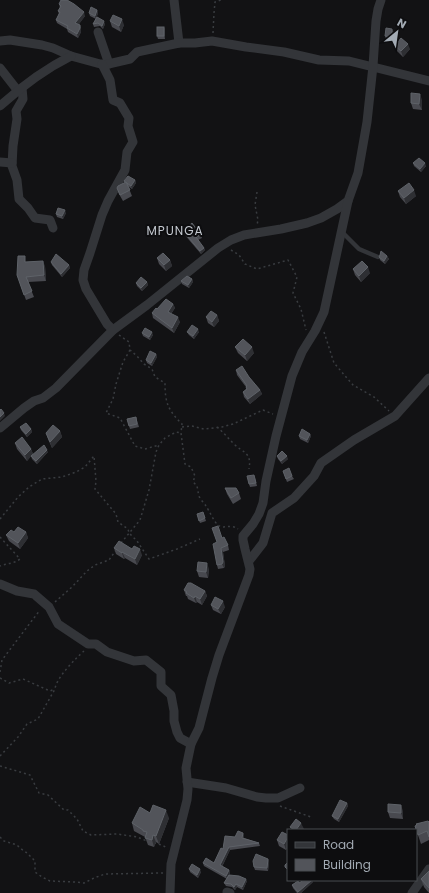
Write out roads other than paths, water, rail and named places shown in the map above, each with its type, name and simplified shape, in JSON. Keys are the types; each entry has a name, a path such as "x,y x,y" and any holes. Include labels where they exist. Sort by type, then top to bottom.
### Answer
{"street":[{"path":"174,0 179,43"},
{"path":"170,893 171,864 187,800 188,789 186,768 191,744 199,728 219,656 249,575 249,561 243,536 253,524 263,503 266,481 280,417 292,376 298,360 321,320 326,304 348,202 360,166 368,122 376,21 378,9 382,0"},
{"path":"98,32 110,80 113,100 120,103 129,118 128,126 133,142 127,152 125,170 102,215 84,270 83,280 86,290 107,324 113,330"},
{"path":"0,41 10,40 42,45 71,56 105,64 130,59 137,52 179,43 203,43 212,41 284,52 319,60 349,61 429,81"},
{"path":"0,106 20,89 55,64 71,56"},
{"path":"0,68 20,89 23,98 16,111 17,119 12,164 18,180 19,199 35,218 50,220 52,228"},
{"path":"0,162 12,164"},
{"path":"0,428 24,408 34,401 43,398 56,388 113,330 231,240 244,235 307,223 321,218 348,202"},
{"path":"249,561 263,543 272,513 294,498 314,476 321,463 354,440 395,416 429,378"},
{"path":"0,584 17,591 34,594 49,607 58,624 88,644 96,644 107,652 134,661 146,660 161,672 161,686 171,695 174,721 177,732 180,738 191,744"},
{"path":"187,782 226,788 256,797 272,798 278,798 300,788"},
{"path":"412,893 429,869"}],"lane":[{"path":"342,232 358,249 378,257"}],"district":[{"name":"MPUNGA","path":"175,231"}]}
